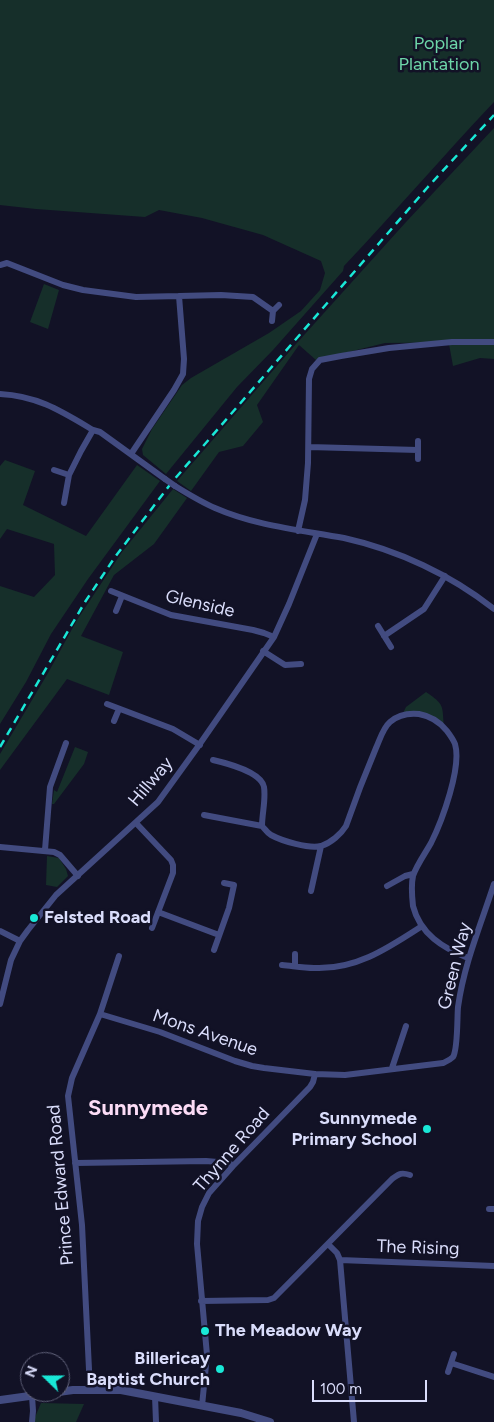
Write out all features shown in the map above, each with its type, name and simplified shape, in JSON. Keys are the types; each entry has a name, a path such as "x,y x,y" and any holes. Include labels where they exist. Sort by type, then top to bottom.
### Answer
{"street":[{"path":"0,265 7,263 63,285 83,290 136,297 221,295 253,297 273,311"},
{"path":"131,454 183,374 184,359 179,296"},
{"path":"272,321 273,311 279,305"},
{"path":"298,531 306,491 309,447 309,379 312,369 320,360 389,348 452,342 494,342"},
{"path":"0,394 11,394 53,406 93,430 100,432 175,486 226,513 298,531 344,538 380,548 445,576 478,596 494,609"},
{"path":"64,503 69,475 80,451 93,430"},
{"path":"418,442 418,459"},
{"path":"309,447 418,450"},
{"path":"54,470 69,475"},
{"name":"Hillway","path":"0,1004 11,960 20,941 56,895 158,802 200,745 274,637 318,534"},
{"path":"384,636 424,609 445,576"},
{"name":"Glenside","path":"111,591 171,615 253,630 274,637"},
{"path":"116,611 122,596"},
{"path":"378,626 391,647"},
{"path":"263,652 285,664 302,664"},
{"path":"107,704 180,732 200,745"},
{"path":"114,721 119,709"},
{"path":"204,815 262,826 269,834 290,842 308,846 321,846 336,837 346,826 367,770 386,727 390,722 402,715 425,715 444,727 451,736 456,754 453,778 443,816 432,842 413,874 413,905 417,918 430,936 455,953 468,958"},
{"path":"45,850 50,788 66,743"},
{"path":"213,760 244,770 262,781 264,793 262,826"},
{"path":"136,823 164,852 173,865 173,874 152,928"},
{"path":"311,891 321,846"},
{"path":"0,847 54,852 60,855 78,876"},
{"path":"386,886 404,876 413,874"},
{"path":"214,950 229,908 234,885 224,883"},
{"name":"Green Way","path":"453,1056 458,1005 468,958 494,884"},
{"path":"158,912 219,935"},
{"path":"282,965 315,968 359,962 374,956 422,926"},
{"path":"0,931 20,941"},
{"path":"295,954 295,966"},
{"name":"Prince Edward Road","path":"90,1390 84,1252 68,1104 69,1089 100,1014 119,956"},
{"name":"Mons Avenue","path":"100,1014 160,1032 252,1066 315,1074 345,1076 364,1074 392,1068 443,1063 449,1061 453,1056"},
{"path":"392,1068 406,1026"},
{"name":"Thynne Road","path":"202,1406 207,1355 197,1244 198,1221 202,1207 209,1193 233,1166 310,1087 315,1074"},
{"path":"75,1163 206,1161 229,1163 233,1166"},
{"path":"201,1301 268,1300 274,1298 398,1174 403,1172 410,1175"},
{"path":"328,1244 337,1253 340,1260 354,1422"},
{"name":"The Rising","path":"340,1260 494,1266"},
{"path":"448,1372 454,1354"},
{"path":"451,1363 494,1377"},
{"path":"70,1390 121,1390 241,1413 270,1422"},
{"path":"156,1396 156,1422"},
{"path":"0,1400 20,1398"},
{"path":"32,1402 32,1422"}],"green space":[{"name":"Poplar Plantation","path":"0,0 494,0 494,102 344,266 343,271 273,350 237,387 166,474 143,455 142,449 152,429 182,385 269,333 301,311 320,290 325,273 321,261 263,235 202,218 159,210 145,217 0,205"},
{"path":"494,128 494,342 385,343 316,360 299,345 257,405 263,422 243,446 219,452 191,491 177,481 296,344"},
{"path":"44,284 59,290 48,329 30,322"},
{"path":"449,344 494,344 494,359 480,358 453,366"},
{"path":"5,460 35,471 23,505 86,536 137,465 160,481 88,579 51,634 26,682 0,724 0,586 34,597 55,575 54,544 7,529 0,539 0,466"},
{"path":"173,489 187,498 154,544 114,575 81,636 123,652 109,695 67,679 0,770 0,754 77,620 122,552"},
{"path":"426,692 440,703 444,727 425,715 402,715 406,707"},
{"path":"75,747 88,752 84,764 54,804 52,804 54,790 57,792"},
{"path":"47,856 59,858 66,869 68,876 57,887 46,885"},
{"path":"41,1403 84,1404 76,1422 33,1422"}],"railway":[{"path":"0,747 85,602 115,557 172,482 427,188 494,115"}],"place":[{"name":"Felsted Road","path":"34,918"},
{"name":"Sunnymede Primary School","path":"427,1129"},
{"name":"The Meadow Way","path":"205,1331"},
{"name":"Billericay Baptist Church","path":"220,1369"}],"district":[{"name":"Sunnymede","path":"148,1109"}]}
